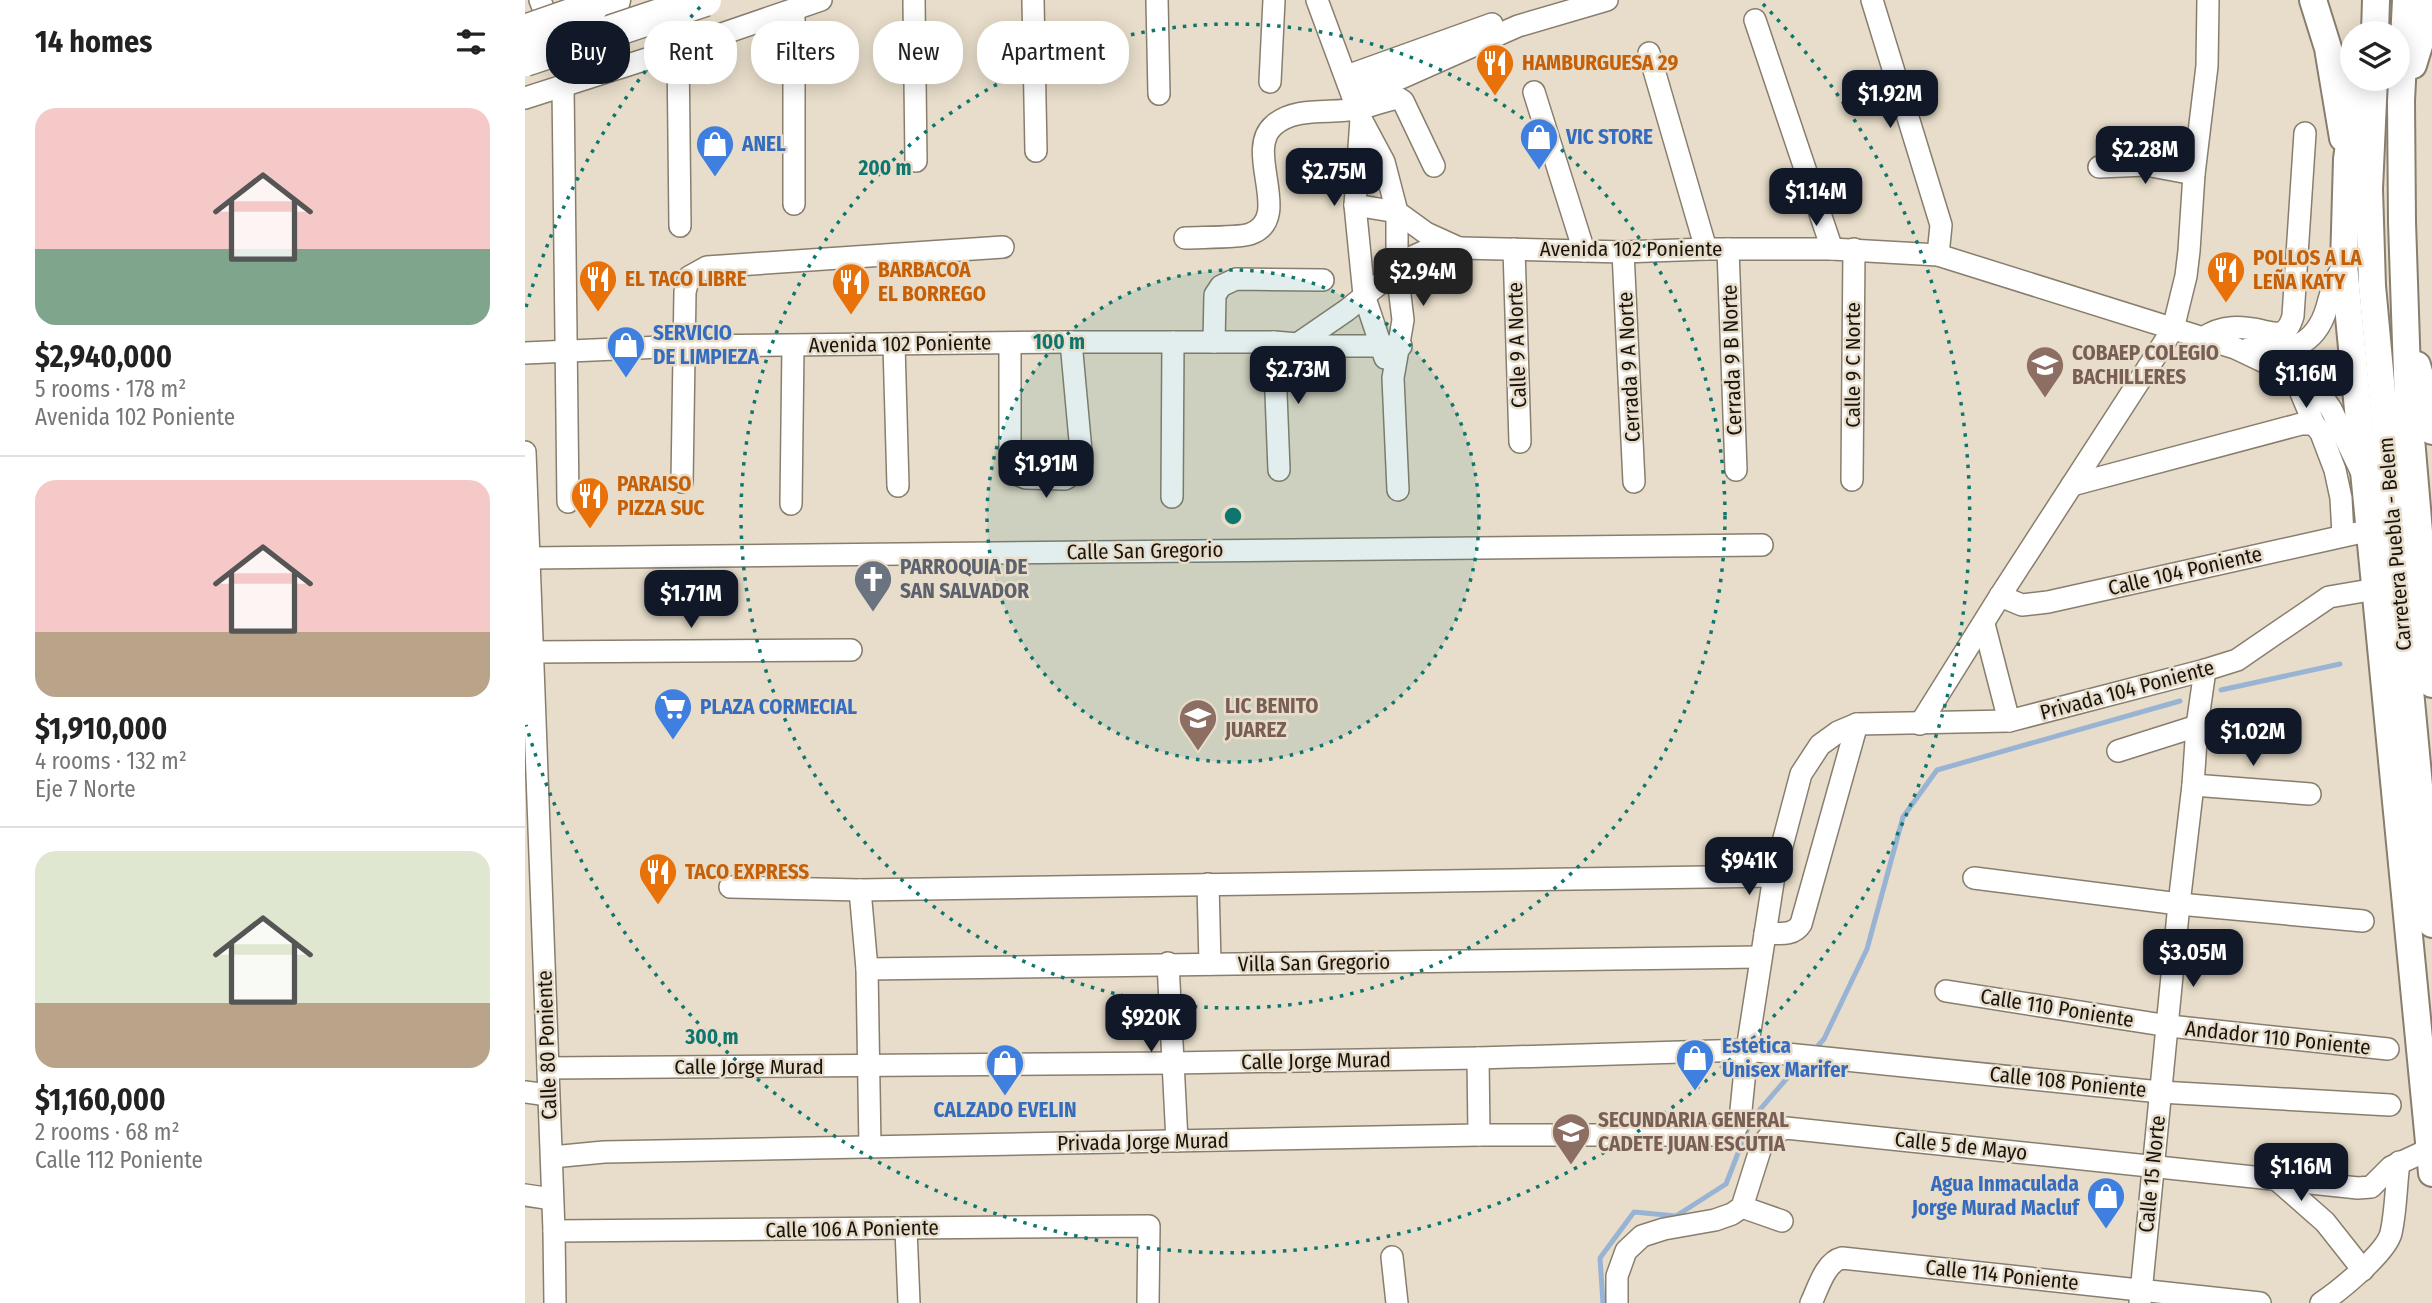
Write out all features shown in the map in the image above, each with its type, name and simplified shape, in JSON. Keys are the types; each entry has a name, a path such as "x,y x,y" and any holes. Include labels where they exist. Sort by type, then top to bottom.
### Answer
{"highway":[{"path":"525,10 553,0"},
{"path":"525,60 705,0"},
{"path":"525,31 603,4"}],"main road":[{"path":"2313,0 2328,48 2347,159"},
{"name":"Carretera Puebla - Belem","path":"2405,21 2406,0"},
{"path":"2410,72 2426,23 2427,0"},
{"path":"2356,91 2347,159 2344,265 2431,1161"},
{"name":"Carretera Puebla - Belem","path":"2373,91 2369,189 2372,286 2432,924"},
{"name":"Carretera Puebla - Belem","path":"2402,91 2402,222 2408,403 2432,684"},
{"path":"2406,327 2429,407 2432,431"}],"street":[{"path":"540,0 549,21"},
{"path":"737,29 821,0"},
{"path":"914,0 916,160"},
{"path":"1033,0 1036,151"},
{"path":"1157,0 1159,94"},
{"path":"1270,82 1274,0"},
{"path":"1317,0 1354,99 1384,162 1397,212 1397,270 1403,320 1391,347"},
{"path":"1354,99 1560,0"},
{"path":"1185,238 1250,234 1263,225 1269,199 1264,140 1271,127 1295,114 1354,99 1518,26 1607,0"},
{"path":"1872,0 1941,225 1938,255"},
{"path":"1920,724 2173,329 2186,276 2194,174 2207,66 2208,0"},
{"path":"794,10 794,204"},
{"path":"1755,20 1832,249"},
{"path":"1649,53 1706,249"},
{"path":"525,98 568,84"},
{"path":"678,84 680,226"},
{"path":"563,86 568,502"},
{"path":"1534,92 1584,251"},
{"path":"1354,99 1398,98 1403,101 1434,166"},
{"path":"1354,99 1355,205 1364,295 1391,347 1398,490"},
{"path":"2203,338 2212,332 2238,326 2277,334 2291,324 2305,132"},
{"path":"2099,167 2146,165 2194,174"},
{"path":"1355,205 1397,212 1426,233 1460,248"},
{"path":"682,482 685,292 689,277 707,267 1003,247"},
{"name":"Avenida 102 Poniente","path":"1299,343 1347,310 1414,256 1423,252 1460,248 1623,252 1854,249 1938,255 2235,348 2294,376 2322,396 2331,409 2366,483"},
{"name":"Calle 9 A Norte","path":"1514,249 1520,442"},
{"name":"Cerrada 9 B Norte","path":"1728,249 1736,470"},
{"name":"Calle 9 C Norte","path":"1853,480 1854,249"},
{"name":"Cerrada 9 A Norte","path":"1623,252 1634,482"},
{"name":"Avenida 102 Poniente","path":"2235,348 2283,351 2295,348 2306,340 2316,331 2323,318 2333,286 2344,265"},
{"path":"1214,342 1215,295 1221,286 1236,279 1323,280"},
{"path":"1010,343 1010,463 1016,474 1026,478 1065,479 1075,473 1082,462 1071,342"},
{"name":"Avenida 102 Poniente","path":"525,353 684,346 1071,342 1275,342 1391,347"},
{"path":"1172,497 1173,342"},
{"path":"1275,342 1279,470"},
{"path":"894,345 898,486"},
{"path":"792,504 793,346"},
{"path":"2294,376 2335,470 2341,498 2343,535"},
{"path":"2072,485 2301,424 2314,424"},
{"name":"Calle 80 Poniente","path":"525,452 531,652 536,1023 548,1068 555,1303"},
{"name":"Calle 104 Poniente","path":"2000,596 2022,606 2048,602 2371,530"},
{"name":"Calle San Gregorio","path":"528,558 1762,545"},
{"name":"Privada 104 Poniente","path":"1857,724 2009,721 2237,660 2329,597 2376,589"},
{"path":"1984,624 2009,721"},
{"path":"531,652 851,650"},
{"name":"Calle 15 Norte","path":"2141,1297 2197,726 2205,670"},
{"path":"1747,1050 1774,876 1801,774 1820,745 1838,732 1857,724"},
{"path":"1765,933 1797,931 1801,924 1857,724"},
{"path":"2118,751 2197,726"},
{"path":"2193,785 2309,793"},
{"path":"730,887 860,890 1774,876"},
{"path":"1974,878 2179,904 2364,921"},
{"path":"1208,884 1210,964"},
{"path":"860,890 867,969 870,1147"},
{"name":"Villa San Gregorio","path":"867,969 1761,957"},
{"path":"1168,963 1177,1141"},
{"name":"Calle 110 Poniente","path":"1946,991 2169,1026"},
{"name":"Andador 110 Poniente","path":"2169,1026 2388,1049"},
{"name":"Calle Jorge Murad","path":"548,1068 1172,1063 1747,1050"},
{"name":"Calle 108 Poniente","path":"1747,1050 2160,1091 2390,1105"},
{"name":"Privada Jorge Murad","path":"552,1157 604,1152 1479,1135 1720,1135 1734,1132 1740,1120 1747,1050"},
{"path":"1478,1058 1479,1135"},
{"path":"525,1092 548,1095"},
{"name":"Calle 5 de Mayo","path":"1742,1207 1761,1147 1770,1135 1786,1128 2351,1187 2371,1187 2399,1162 2431,1161"},
{"path":"2321,1303 2363,1270 2391,1236 2399,1162"},
{"path":"2276,1179 2325,1222 2363,1270"},
{"path":"525,1195 552,1199"},
{"path":"1617,1303 1617,1276 1626,1251 1642,1236 1664,1229 1715,1220 1742,1207 1781,1221"},
{"name":"Calle 106 A Poniente","path":"554,1231 1149,1226 1149,1303"},
{"path":"906,1229 909,1303"},
{"path":"1392,1256 1397,1303"},
{"name":"Calle 114 Poniente","path":"1811,1303 1830,1265 1842,1258 2141,1297 2260,1303"}],"waterway":[{"path":"2221,690 2340,664"},
{"path":"1815,1049 1824,1039 1867,949 1903,817 1937,770 2180,701"},
{"path":"1603,1303 1600,1258 1634,1212 1676,1216 1726,1184 1751,1120 1800,1063"}],"place":[{"name":"HAMBURGUESA 29","path":"1495,97"},
{"name":"VIC STORE","path":"1539,171"},
{"name":"ANEL","path":"715,178"},
{"name":"POLLOS A LA LEÑA KATY","path":"2226,304"},
{"name":"EL TACO LIBRE","path":"598,313"},
{"name":"BARBACOA EL BORREGO","path":"851,316"},
{"name":"SERVICIO DE LIMPIEZA","path":"626,379"},
{"name":"COBAEP COLEGIO BACHILLERES","path":"2045,399"},
{"name":"PARAISO PIZZA SUC","path":"590,530"},
{"name":"PARROQUIA DE SAN SALVADOR","path":"873,613"},
{"name":"PLAZA CORMECIAL","path":"673,741"},
{"name":"LIC BENITO JUAREZ","path":"1198,752"},
{"name":"TACO EXPRESS","path":"658,906"},
{"name":"Estética Unisex Marifer","path":"1695,1092"},
{"name":"CALZADO EVELIN","path":"1005,1097"},
{"name":"SECUNDARIA GENERAL CADETE JUAN ESCUTIA","path":"1571,1166"},
{"name":"Agua Inmaculada Jorge Murad Macluf","path":"2106,1230"}]}
